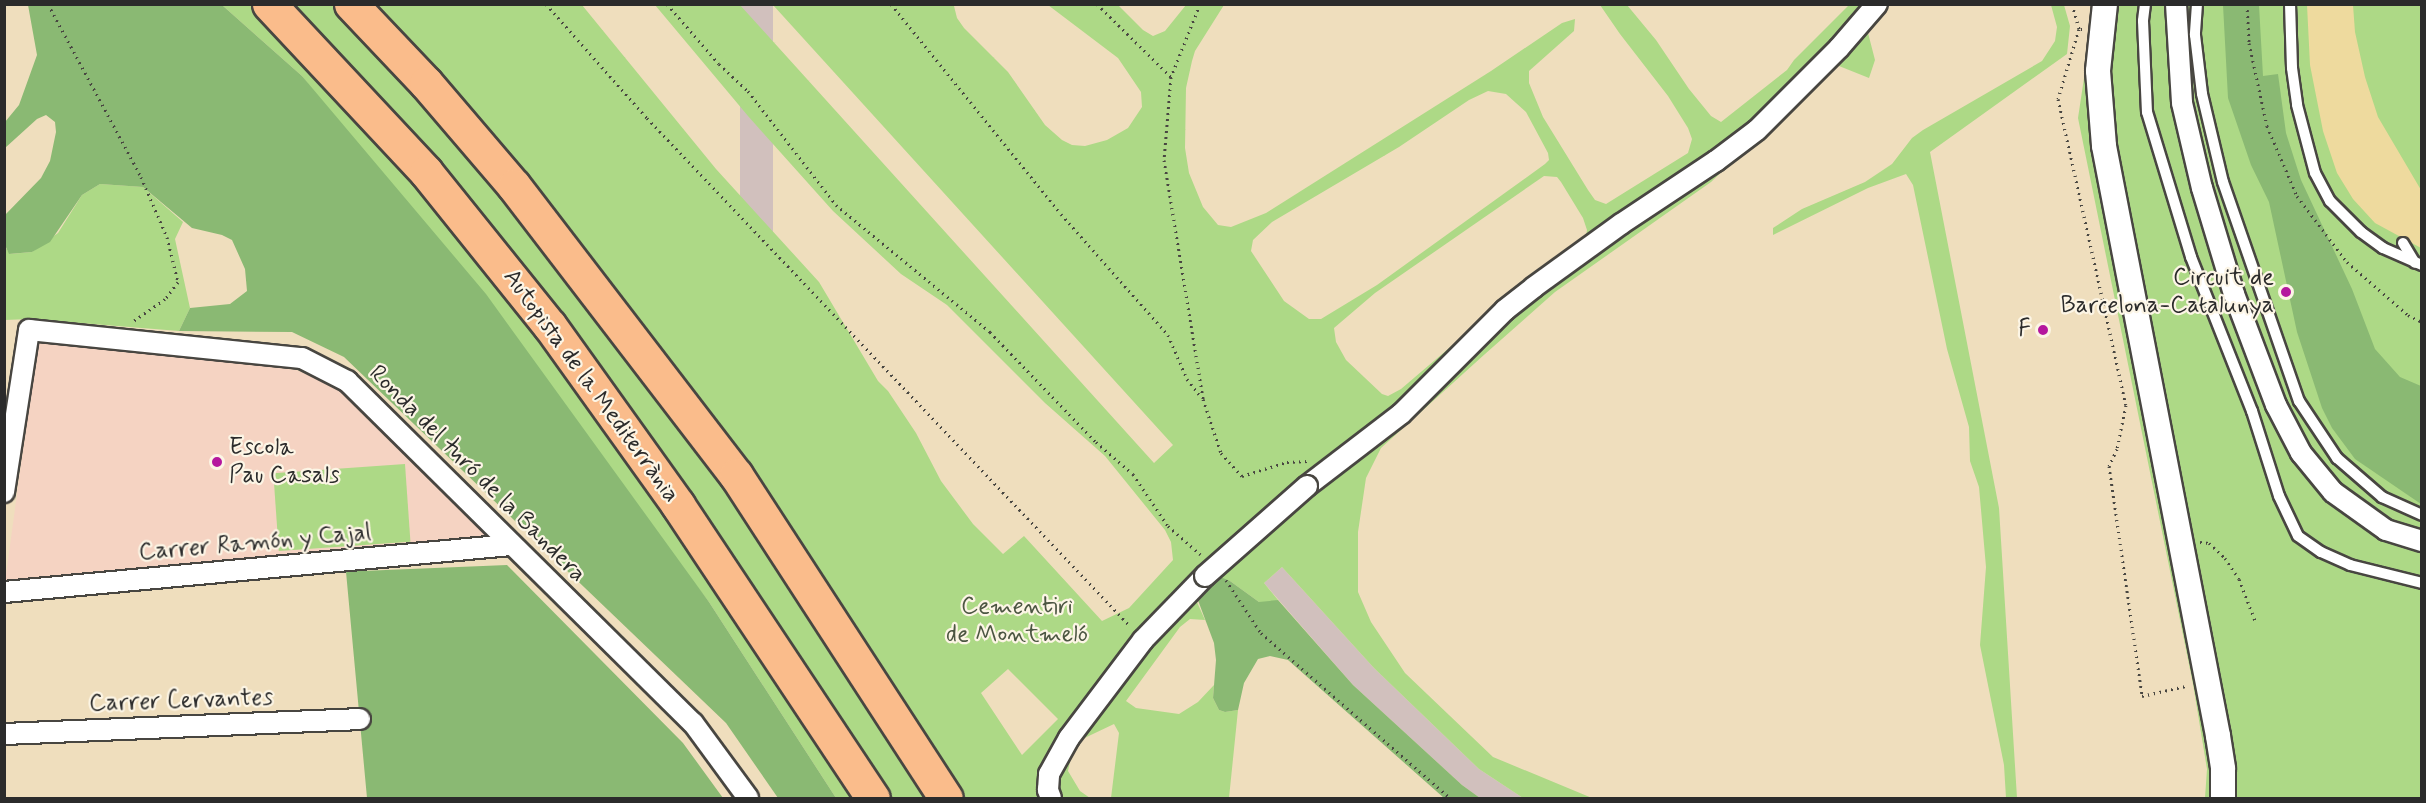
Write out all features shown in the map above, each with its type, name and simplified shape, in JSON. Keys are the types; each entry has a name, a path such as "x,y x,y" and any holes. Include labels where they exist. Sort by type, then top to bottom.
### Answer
{"highway":[{"name":"Autopista de la Mediterrània","path":"269,4 358,96 426,172 550,326 698,534 873,798"},
{"path":"351,4 426,83 514,186 736,475 946,798"}],"street":[{"path":"1051,798 1048,790 1049,774 1070,738 1143,640 1211,570 1341,458 1401,414 1505,310 1621,224 1716,161 1757,130 1839,48 1877,4"},
{"path":"2105,4 2098,71 2104,146 2218,736 2223,769 2223,798"},
{"path":"2176,4 2182,103 2202,188 2234,294 2276,405 2301,453 2333,492 2386,530 2421,542"},
{"name":"Ronda del turó de la Bandera","path":"7,449 29,330 302,358 347,381 693,723 748,798"},
{"path":"4,492 7,449"},
{"name":"Carrer Ramón y Cajal","path":"4,592 511,545"},
{"name":"Carrer Cervantes","path":"4,734 360,719"}],"lane":[{"path":"2145,4 2143,21 2147,112 2191,257 2252,411 2279,496 2298,536 2321,552 2350,565 2421,583"},
{"path":"2197,4 2195,35 2202,94 2223,182 2299,401 2337,458 2382,497 2421,515"},
{"path":"2290,4 2292,68 2297,105 2315,174 2330,201 2345,218 2383,248 2418,264"},
{"path":"2403,243 2418,264"}],"path":[{"path":"48,4 141,177 167,237 178,282 165,299 113,339"},
{"path":"546,4 647,118 1143,640"},
{"path":"668,4 719,64 748,91 836,205 990,332 1096,442 1133,474 1168,525 1211,570 1261,633 1450,798"},
{"path":"891,4 1061,214 1168,335 1187,379 1203,399"},
{"path":"1097,4 1171,77"},
{"path":"1200,4 1171,77 1164,160 1203,399 1221,453 1242,476 1287,462 1341,458"},
{"path":"2072,4 2079,29 2058,99 2126,405 2117,449 2109,466 2142,696 2193,684"},
{"path":"2079,29 2090,31"},
{"path":"2196,542 2209,543 2225,558 2239,579 2256,623"}],"shaded area":[{"path":"740,5 773,5 773,622 740,622"},
{"name":"Escola Pau Casals","path":"38,340 296,370 338,388 489,536 5,582"},
{"path":"1282,567 1374,668 1479,769 1523,798 1480,798 1462,785 1353,685 1264,583"}],"green space":[{"path":"28,5 222,5 302,76 486,294 709,602 836,798 778,798 726,723 344,357 292,332 179,331 190,308 230,304 247,291 245,269 232,240 222,235 192,228 143,187 100,184 82,195 50,242 32,252 9,254 5,245 5,215 41,178 50,161 56,132 55,122 46,115 37,119 5,148 5,122 19,105 37,55"},
{"name":"Cementiri de Montmeló","path":"222,5 582,5 716,169 819,282 878,381 888,391 916,433 941,481 973,524 1003,554 1024,536 1102,621 1129,608 1173,560 1171,542 1165,530 1105,456 1045,403 947,305 901,274 833,211 748,116 655,5 740,5 1154,463 1173,445 773,5 956,5 954,6 957,18 964,28 1008,72 1045,125 1062,140 1072,145 1085,146 1107,140 1128,128 1142,107 1141,92 1118,58 1048,5 1118,5 1143,30 1153,36 1165,31 1186,5 1224,5 1195,51 1192,61 1186,88 1185,148 1189,173 1203,207 1218,225 1231,227 1266,213 1491,71 1562,23 1575,19 1574,31 1529,71 1529,83 1543,117 1588,190 1595,200 1606,204 1688,153 1692,139 1688,128 1668,96 1600,5 1627,5 1656,40 1689,89 1711,116 1721,122 1787,70 1794,60 1849,5 1887,5 1867,29 1875,60 1869,78 1834,64 1711,182 1555,292 1381,448 1366,478 1358,532 1358,592 1371,622 1405,673 1493,757 1592,798 1523,798 1479,769 1374,668 1282,567 1264,583 1278,600 1271,603 1259,602 1230,581 1197,602 1205,620 1190,619 1180,627 1126,701 1136,708 1179,714 1198,702 1214,685 1213,698 1219,710 1225,712 1238,710 1229,798 1111,798 1119,733 1114,724 1074,743 1068,771 1080,791 1090,798 836,798 709,602 302,76","holes":["1488,91 1506,94 1526,112 1548,153 1549,160 1377,285 1321,319 1309,319 1284,301 1251,251 1253,240 1272,222 1399,147 1469,100","1544,176 1557,177 1561,182 1583,218 1587,230 1586,236 1556,257 1401,389 1388,396 1382,394 1346,360 1336,342 1334,328 1375,293","1008,669 1058,719 1022,755 981,693"]},
{"path":"2051,5 2064,5 2070,26 2067,54 1930,152 1999,508 2017,798 2006,798 2004,765 1980,645 1986,567 1979,487 1970,461 1969,427 1947,349 1913,185 1906,174 1868,188 1773,235 1773,228 1802,209 1865,182 1892,164 1912,138 1923,130 2042,61 2055,41 2057,27"},
{"name":"Circuit de Barcelona-Catalunya","path":"2095,5 2421,5 2421,798 2205,798 2207,769 2193,684 2078,118"},
{"path":"2223,5 2259,5 2263,76 2278,74 2286,133 2301,180 2352,289 2375,349 2400,377 2421,386 2421,504 2355,459 2332,428 2322,408 2297,332 2269,202 2251,165 2228,98"},
{"path":"100,184 143,187 183,222 175,239 190,308 179,331 30,319 5,320 4,245 10,254 32,252 58,233 82,195"},
{"path":"405,464 410,542 279,551 273,473"},
{"path":"345,561 362,571 507,565 683,743 723,798 367,798"},
{"path":"1218,576 1230,581 1259,602 1278,600 1353,685 1462,785 1480,798 1444,798 1288,660 1270,656 1258,659 1244,683 1238,710 1225,712 1219,710 1213,698 1216,660 1214,643 1196,595"}],"sand":[{"path":"2307,5 2353,5 2355,32 2365,77 2378,117 2421,190 2421,248 2375,223 2353,199 2337,173 2323,131 2310,65"}],"place":[{"name":"Circuit de Barcelona-Catalunya","path":"2286,292"},
{"name":"F","path":"2043,330"},
{"name":"Escola Pau Casals","path":"217,462"}]}
